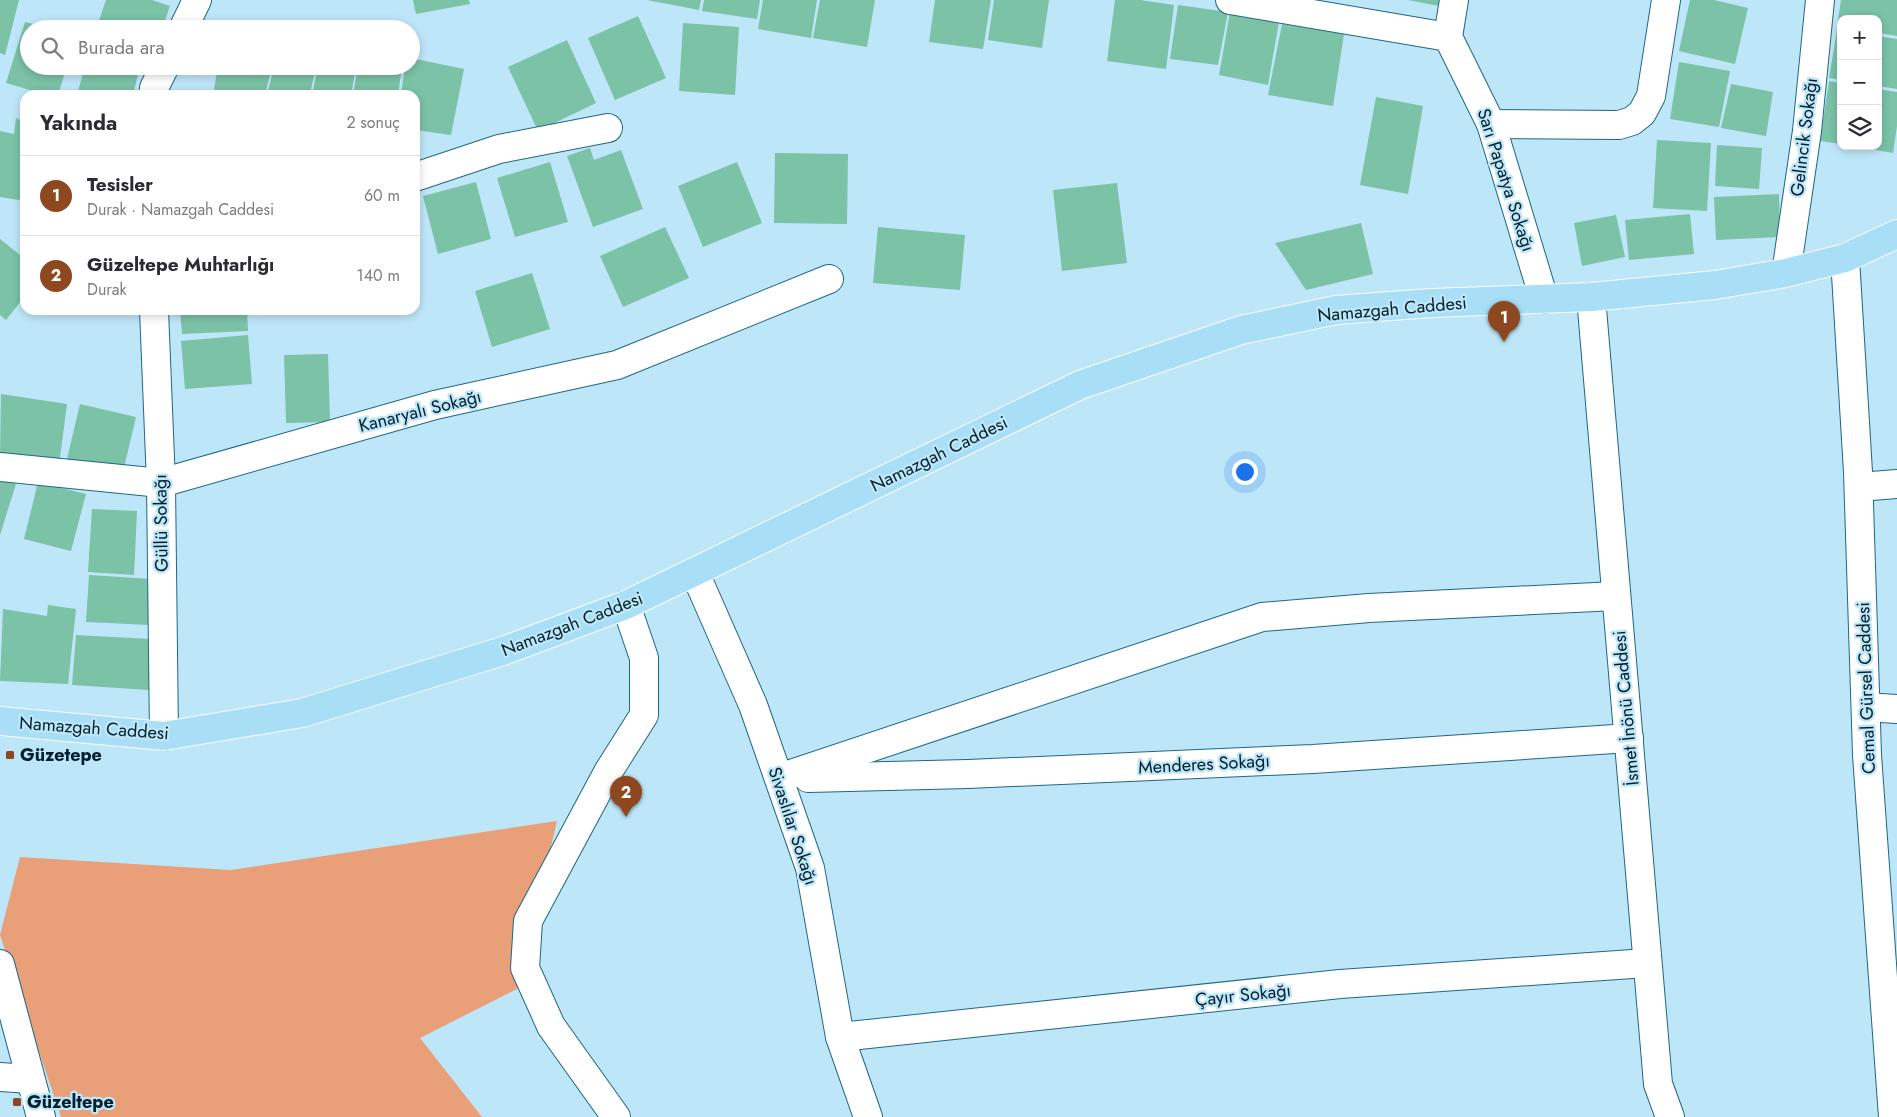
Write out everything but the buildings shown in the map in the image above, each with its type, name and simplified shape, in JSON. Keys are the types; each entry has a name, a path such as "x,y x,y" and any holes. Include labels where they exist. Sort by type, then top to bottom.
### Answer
{"main road":[{"name":"Namazgah Caddesi","path":"0,721 164,736 302,713 502,652 626,605 1080,385 1241,330 1336,310 1431,303 1591,297 1715,286 1786,273 1844,258 1897,234"}],"street":[{"path":"187,20 197,0"},
{"path":"1230,0 1448,37 1454,0"},
{"path":"1491,124 1619,125 1632,121 1642,113 1651,96 1666,0"},
{"name":"Gelincik Sokağı","path":"1786,273 1807,131 1820,0"},
{"name":"Sarı Papatya Sokağı","path":"1448,37 1491,124 1544,299"},
{"path":"154,90 160,75"},
{"path":"420,175 499,149 608,128"},
{"name":"Cemal Gürsel Caddesi","path":"1844,258 1859,487 1867,755 1889,949 1893,1117"},
{"name":"Kanaryalı Sokağı","path":"0,467 161,483 435,405 617,365 829,279"},
{"name":"İsmet İnönü Caddesi","path":"1591,297 1658,1084 1670,1117"},
{"name":"Güllü Sokağı","path":"154,315 161,483 164,736"},
{"path":"1859,487 1897,484"},
{"name":"Sivaslılar Sokağı","path":"695,573 753,705 810,868 840,1037 868,1117"},
{"path":"779,778 1262,617 1369,608 1616,596"},
{"path":"616,1117 551,1026 525,968 528,921 608,772 644,715 644,658 626,605"},
{"path":"1866,707 1897,709"},
{"name":"Menderes Sokağı","path":"779,778 968,774 1303,759 1628,738"},
{"name":"Çayır Sokağı","path":"840,1037 1340,984 1647,963"},
{"path":"0,964 41,1117"},
{"path":"0,1077 30,1079"}],"shaded area":[{"path":"557,821 517,989 420,1038 482,1117 61,1117 0,935 20,857 231,870"}],"place":[{"name":"Tesisler","path":"1504,342"},
{"name":"Güzetepe","path":"10,755"},
{"name":"Güzeltepe Muhtarlığı","path":"626,817"},
{"name":"Güzeltepe","path":"17,1102"}]}
